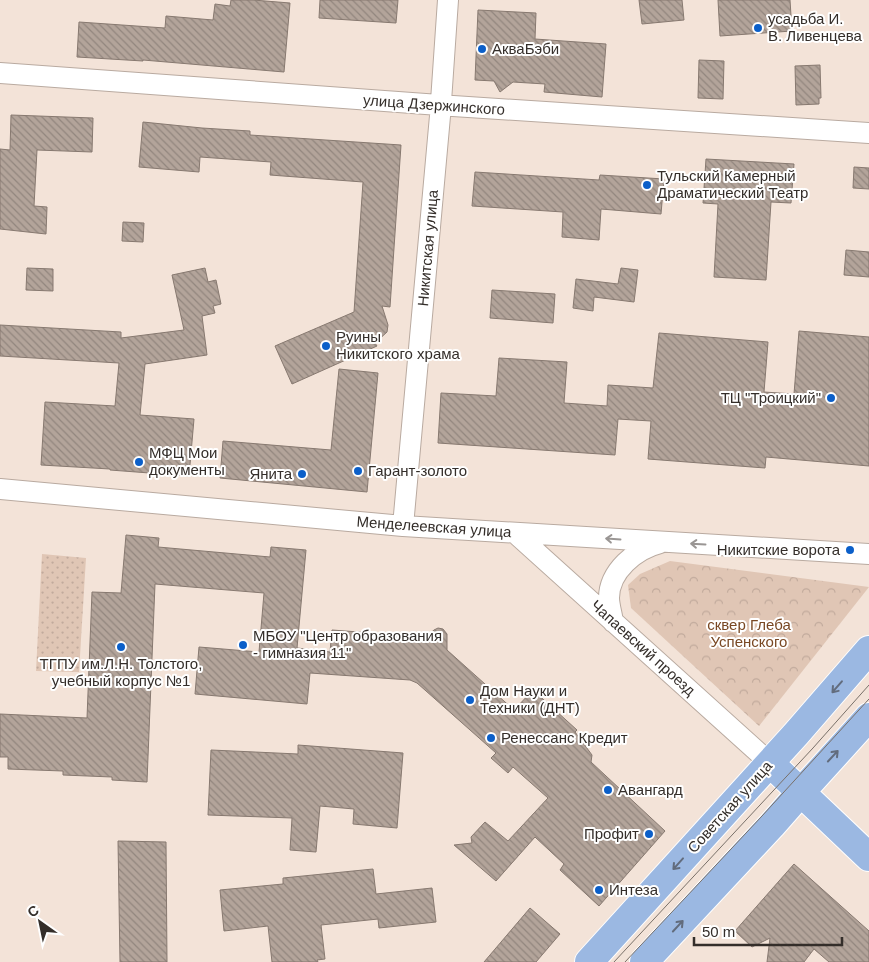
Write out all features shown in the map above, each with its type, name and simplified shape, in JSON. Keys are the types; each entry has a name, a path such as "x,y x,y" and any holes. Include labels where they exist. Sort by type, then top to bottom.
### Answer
{"main road":[{"name":"Советская улица","path":"589,962 770,763 869,650"},
{"path":"644,962 772,825 869,717"},
{"path":"770,763 869,856"}],"street":[{"name":"Никитская улица","path":"403,526 441,105 448,0"},
{"name":"улица Дзержинского","path":"0,73 441,105 869,133"},
{"name":"Менделеевская улица","path":"0,489 403,526 869,554"},
{"name":"Чапаевский проезд","path":"515,533 770,763"},
{"path":"613,622 609,598 611,583 618,570 629,559 650,545 662,542"}],"green space":[{"path":"42,554 86,558 79,672 36,671"},
{"name":"сквер Глеба Успенского","path":"670,561 869,587 759,726 631,608 628,585 640,574"}],"building":[{"path":"231,0 290,3 284,72 143,60 77,57 79,22 165,28 166,16 213,20 215,4 230,6"},
{"path":"320,0 398,0 396,23 319,18"},
{"path":"639,0 682,0 684,20 642,24"},
{"path":"718,0 790,0 792,31 720,36"},
{"path":"478,10 536,13 535,39 606,44 602,97 544,92 545,84 513,82 500,92 494,81 475,80"},
{"path":"699,60 724,61 723,99 698,98"},
{"path":"820,65 821,98 819,98 819,104 796,105 795,66"},
{"path":"11,115 93,118 92,152 37,150 34,206 47,207 46,234 0,229 0,149 10,150"},
{"path":"143,122 250,131 250,135 401,145 390,307 382,306 388,325 387,332 375,343 377,346 292,384 275,346 354,312 363,182 270,175 271,162 200,157 199,172 139,167"},
{"path":"706,159 794,164 791,203 771,202 766,280 714,277 718,204 703,203"},
{"path":"854,167 869,168 869,189 853,188"},
{"path":"475,172 599,180 600,175 664,179 661,214 601,209 599,240 562,237 563,212 472,206"},
{"path":"123,222 144,223 143,242 122,241"},
{"path":"846,250 869,252 869,277 844,275"},
{"path":"27,268 53,269 53,291 26,290"},
{"path":"205,268 208,282 216,280 221,304 213,306 215,313 202,316 207,355 145,364 140,415 194,419 189,476 41,465 45,402 115,406 119,363 0,356 0,325 121,332 121,338 184,330 172,275"},
{"path":"621,268 638,270 634,302 594,297 593,311 573,308 576,279 618,284"},
{"path":"492,290 555,294 553,323 490,318"},
{"path":"799,331 869,337 869,466 766,457 765,468 648,459 651,421 618,419 615,455 438,443 441,393 496,396 499,358 567,362 564,403 607,406 608,385 653,388 659,333 768,342 764,392 794,394"},
{"path":"339,369 378,373 367,492 220,478 223,441 331,450"},
{"path":"126,535 159,538 158,547 270,557 271,547 306,550 297,648 330,652 332,630 426,637 438,628 443,629 447,634 447,650 514,710 533,690 577,730 575,732 592,755 591,762 665,831 599,906 560,870 564,864 535,837 496,881 454,845 472,843 471,837 485,822 508,841 548,798 513,767 508,773 491,758 496,753 417,683 410,680 310,673 307,704 195,694 199,647 259,652 264,593 155,584 147,782 112,780 112,777 63,775 63,771 8,769 8,757 0,757 0,714 87,718 92,592 121,593"},
{"path":"298,745 403,753 397,828 353,824 354,809 320,806 316,852 290,850 292,818 208,815 211,750 298,754"},
{"path":"118,841 166,842 167,962 120,962"},
{"path":"794,864 869,931 869,962 829,962 814,949 804,962 767,962 770,938 752,947 735,931"},
{"path":"373,869 376,894 432,888 436,922 379,928 378,919 321,925 325,959 317,960 318,962 272,962 268,926 224,931 220,890 283,884 283,878"},
{"path":"530,908 560,934 536,962 484,962"}],"tram line":[{"path":"614,962 869,685"},
{"path":"625,962 869,699"}],"place":[{"name":"усадьба И. В. Ливенцева","path":"758,28"},
{"name":"АкваБэби","path":"482,49"},
{"name":"Тульский Камерный Драматический Театр","path":"647,185"},
{"name":"Руины Никитского храма","path":"326,346"},
{"name":"ТЦ \"Троицкий\"","path":"831,398"},
{"name":"МФЦ Мои документы","path":"139,462"},
{"name":"Гарант-золото","path":"358,471"},
{"name":"Янита","path":"302,474"},
{"name":"Никитские ворота","path":"850,550"},
{"name":"МБОУ \"Центр образования - гимназия 11\"","path":"243,645"},
{"name":"ТГПУ им.Л.Н. Толстого, учебный корпус №1","path":"121,647"},
{"name":"Дом Науки и Техники (ДНТ)","path":"470,700"},
{"name":"Ренессанс Кредит","path":"491,738"},
{"name":"Авангард","path":"608,790"},
{"name":"Профит","path":"649,834"},
{"name":"Интеза","path":"599,890"}]}
